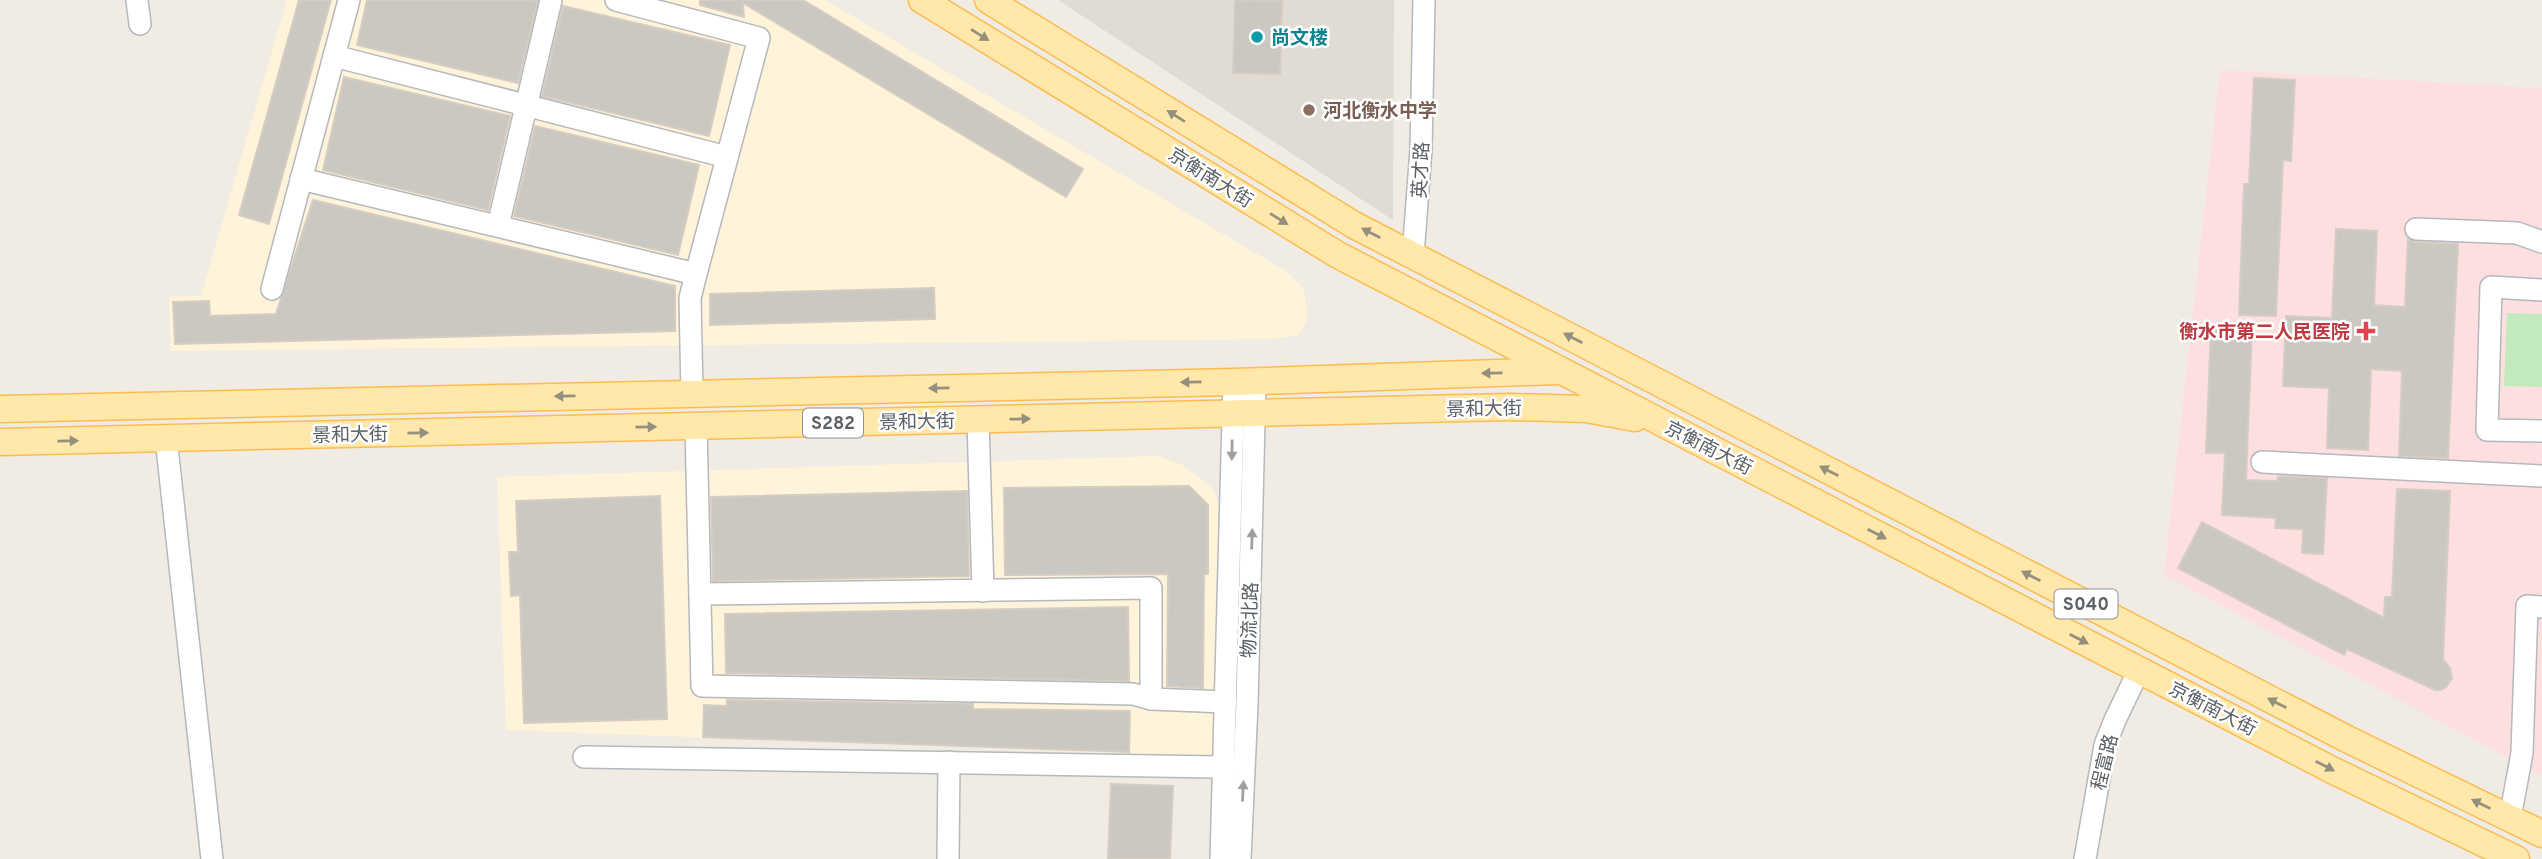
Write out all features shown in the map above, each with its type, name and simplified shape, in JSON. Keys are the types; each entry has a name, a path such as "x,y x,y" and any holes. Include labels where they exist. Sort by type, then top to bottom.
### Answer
{"main road":[{"name":"京衡南大街","path":"922,0 1338,255 2332,770 2516,859"},
{"name":"京衡南大街","path":"988,0 1354,225 2335,733 2542,834"},
{"name":"景和大街","path":"0,409 1634,370"},
{"name":"景和大街","path":"0,442 1510,407 1586,409 1664,424"}],"street":[{"path":"137,0 140,24"},
{"path":"272,289 349,0"},
{"path":"498,226 551,0"},
{"path":"616,0 759,38 690,298 692,393"},
{"name":"英才路","path":"1413,255 1422,150 1424,0"},
{"path":"334,56 727,157"},
{"path":"301,178 696,274"},
{"path":"2416,229 2517,233 2542,242"},
{"path":"2542,290 2491,287 2487,430 2542,431"},
{"name":"物流北路","path":"1240,859 1244,381"},
{"name":"物流北路","path":"1221,859 1226,702 1244,414"},
{"path":"978,419 983,591"},
{"path":"696,426 702,686 1133,694 1151,699 1226,702"},
{"path":"166,439 212,859"},
{"path":"2262,462 2542,476"},
{"path":"700,594 1151,589 1151,699"},
{"path":"2510,818 2522,753 2527,606 2542,607"},
{"name":"程富路","path":"2085,859 2105,745 2139,670"},
{"path":"584,757 1217,767"},
{"path":"948,859 949,762"}],"shaded area":[{"path":"287,0 825,0 1286,271 1303,288 1307,319 1299,335 1272,339 171,351 169,297 201,296"},
{"name":"河北衡水中学","path":"1058,0 1394,0 1393,220"},
{"name":"衡水市第二人民医院","path":"2220,70 2542,88 2542,776 2164,575"},
{"path":"1159,456 1182,465 1199,477 1211,487 1219,503 1218,757 506,730 497,477"}],"green space":[{"path":"2507,313 2542,314 2542,387 2504,386"}],"building":[{"path":"299,0 331,0 269,224 239,215"},
{"path":"367,0 538,0 518,83 357,45"},
{"path":"700,0 803,0 1083,169 1066,197 743,3 744,17 700,5"},
{"name":"尚文楼","path":"1235,0 1282,1 1280,74 1233,73"},
{"path":"563,6 730,45 709,136 542,96"},
{"path":"344,77 510,116 488,210 323,170"},
{"path":"2254,78 2295,80 2291,161 2283,160 2276,316 2239,315 2244,184 2249,184"},
{"path":"535,126 699,165 678,255 514,216"},
{"path":"313,200 675,286 675,331 175,344 173,302 209,301 210,316 276,314"},
{"path":"2336,229 2377,231 2374,305 2405,307 2408,239 2415,242 2458,244 2448,458 2399,456 2402,371 2371,369 2368,450 2327,448 2329,388 2283,386 2286,316 2332,318"},
{"path":"934,288 935,319 710,325 710,294"},
{"path":"2211,327 2252,329 2246,480 2277,481 2278,476 2327,478 2323,554 2302,553 2303,529 2275,528 2276,518 2222,515 2225,453 2206,453"},
{"path":"1189,486 1208,505 1208,574 1204,574 1203,688 1167,686 1168,574 1005,575 1004,488"},
{"path":"2397,489 2450,491 2443,659 2450,668 2452,678 2441,690 2435,690 2347,649 2344,655 2178,568 2202,522 2384,618 2385,597 2392,597"},
{"path":"967,491 969,576 713,581 711,497"},
{"path":"660,496 667,719 524,723 520,595 511,596 509,552 518,552 516,501"},
{"path":"1128,607 1129,681 726,673 725,614"},
{"path":"727,700 973,704 973,709 1130,711 1129,752 703,737 704,705 727,706"},
{"path":"1111,784 1173,786 1170,859 1108,859"}],"place":[{"name":"尚文楼","path":"1257,37"},
{"name":"河北衡水中学","path":"1309,110"},
{"name":"衡水市第二人民医院","path":"2366,331"}]}
